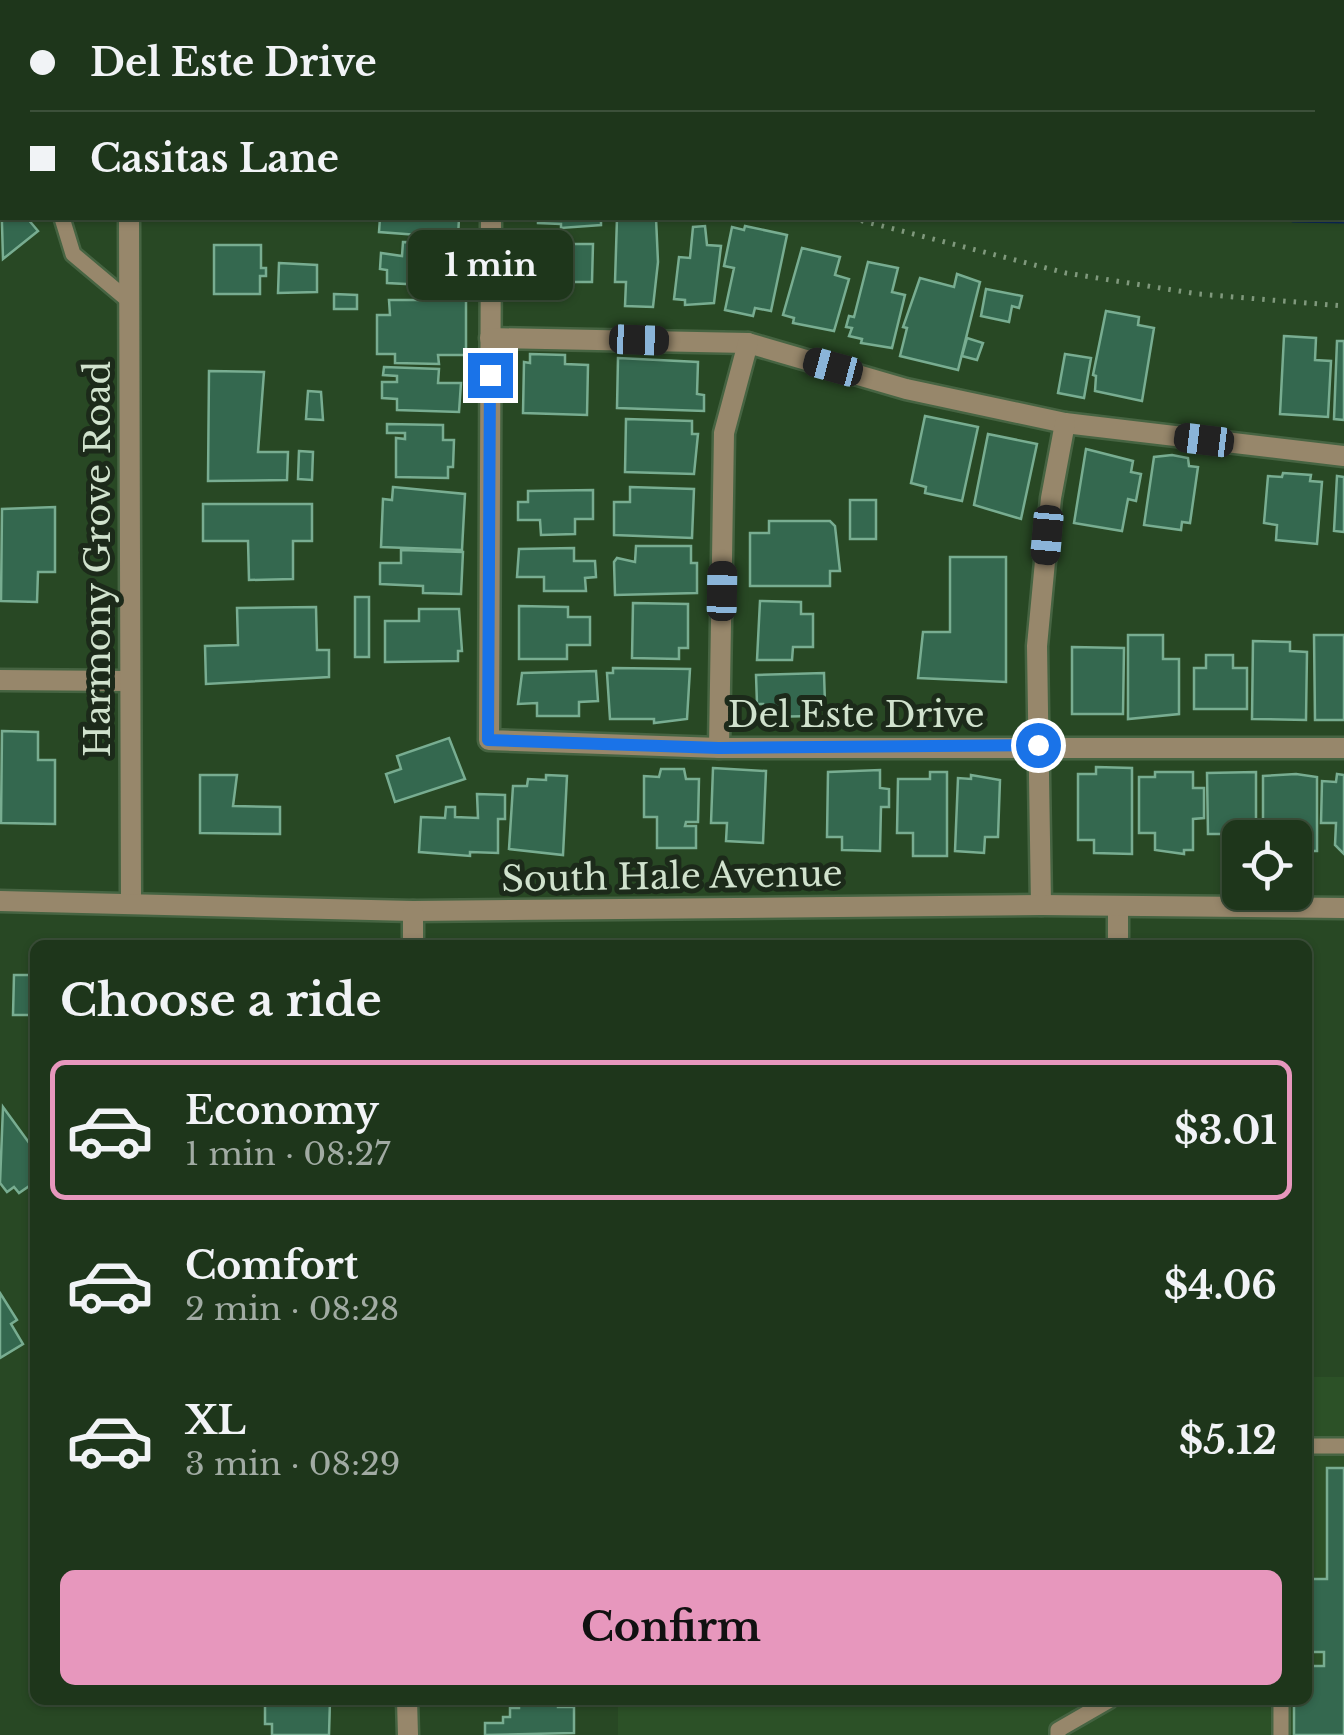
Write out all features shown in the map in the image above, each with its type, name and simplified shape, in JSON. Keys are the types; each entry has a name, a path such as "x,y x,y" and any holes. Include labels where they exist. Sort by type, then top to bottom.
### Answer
{"street":[{"name":"Harmony Grove Road","path":"129,220 131,901"},
{"path":"491,220 490,338 748,344 906,390 1065,423 1344,456"},
{"name":"Del Este Drive","path":"490,338 488,740 719,748 1344,748"},
{"path":"719,748 724,433 748,344"},
{"path":"1041,905 1037,646 1051,498 1065,423"},
{"path":"0,680 128,681"},
{"name":"South Hale Avenue","path":"0,901 131,901 413,912 1041,905 1344,908"},
{"path":"1118,908 1118,940"},
{"path":"413,912 414,940"},
{"path":"407,1705 408,1735"}],"lane":[{"path":"63,220 73,254 129,301"},
{"path":"1312,1446 1344,1446"},
{"path":"1058,1735 1058,1730 1101,1705"},
{"path":"1281,1705 1281,1735"}],"path":[{"path":"859,220 1066,273 1214,296 1344,306"}],"shaded area":[{"path":"1312,1377 1344,1377 1344,1735 618,1735 618,1705 1312,1705"}],"building":[{"path":"2,220 29,220 38,231 3,259"},
{"path":"380,220 459,220 458,238 379,232"},
{"path":"601,220 601,225 561,228 561,224 538,223"},
{"path":"617,220 656,220 658,262 653,307 625,306 626,282 615,282"},
{"path":"705,226 707,245 721,246 714,303 685,305 685,300 674,299 679,257 690,258 693,227"},
{"path":"745,226 787,235 771,311 755,308 753,316 725,310 734,268 724,266 732,227 744,230"},
{"path":"403,242 460,243 459,256 466,256 466,273 454,273 455,282 445,286 387,283 387,270 380,269 381,253 402,256"},
{"path":"519,244 593,244 592,282 521,282"},
{"path":"214,245 261,245 261,268 266,268 266,276 260,276 260,294 214,294"},
{"path":"802,248 840,257 835,275 849,279 834,331 793,323 794,318 783,315"},
{"path":"868,262 898,268 892,292 905,295 892,348 861,343 862,339 849,336 852,328 846,327 849,316 854,317"},
{"path":"279,263 317,265 317,292 278,293"},
{"path":"957,274 980,282 958,370 900,356 907,328 903,327 920,278 954,287"},
{"path":"986,289 1022,296 1019,308 1012,306 1009,322 981,316"},
{"path":"334,294 357,295 357,309 334,309"},
{"path":"389,300 466,300 466,355 438,355 439,364 395,363 395,354 377,354 377,315 390,315"},
{"path":"1106,311 1139,317 1138,325 1154,328 1142,401 1095,391 1093,375"},
{"path":"1284,336 1316,338 1315,360 1331,361 1328,417 1280,414"},
{"path":"967,338 983,343 977,360 962,356"},
{"path":"1337,341 1344,341 1344,420 1334,419"},
{"path":"530,354 565,355 565,364 588,365 587,415 523,413 524,362 530,363"},
{"path":"1065,354 1091,358 1084,398 1058,393"},
{"path":"618,358 698,362 697,394 704,395 704,411 617,408"},
{"path":"384,367 439,369 438,383 461,383 459,412 397,410 397,399 382,398 382,382 397,382 397,376 383,375"},
{"path":"209,371 264,372 258,452 288,452 287,480 208,481"},
{"path":"308,391 321,392 323,420 306,419"},
{"path":"925,416 978,427 962,501 925,493 926,487 911,483"},
{"path":"626,419 692,421 692,434 698,434 694,474 625,472"},
{"path":"387,424 443,425 443,440 454,440 453,467 448,467 448,478 396,477 396,438 405,439 405,433 387,433"},
{"path":"988,434 1037,444 1021,519 974,505"},
{"path":"1086,449 1133,461 1131,472 1141,474 1136,501 1128,499 1122,531 1074,523"},
{"path":"299,451 313,452 312,480 298,479"},
{"path":"1154,457 1188,458 1189,466 1198,467 1190,523 1182,522 1181,530 1144,525"},
{"path":"1283,473 1311,475 1310,481 1322,482 1317,544 1276,540 1277,525 1264,523 1268,476 1282,477"},
{"path":"1337,476 1344,477 1344,532 1334,531"},
{"path":"393,487 465,494 462,550 381,547 383,499 392,500"},
{"path":"630,487 694,489 692,538 614,535 614,502 630,502"},
{"path":"593,490 593,519 575,519 575,534 541,535 540,520 518,520 518,502 528,502 528,491"},
{"path":"850,500 876,500 876,539 850,539"},
{"path":"203,504 312,504 312,541 293,541 293,579 249,580 248,541 203,541"},
{"path":"55,507 55,572 38,572 37,602 1,601 2,509"},
{"path":"769,521 830,521 835,526 840,571 830,571 830,586 750,586 750,533 769,533"},
{"path":"636,546 691,546 691,563 697,563 697,593 615,595 614,562 617,558 635,562"},
{"path":"574,548 574,561 595,561 596,577 585,578 586,591 544,591 544,577 517,577 519,549"},
{"path":"401,550 463,552 461,594 423,593 423,586 380,584 380,563 401,563"},
{"path":"950,557 1006,557 1006,682 918,678 923,632 950,632"},
{"path":"355,597 369,597 369,657 355,657"},
{"path":"760,601 801,602 801,614 813,614 813,647 793,647 792,660 757,660"},
{"path":"633,603 688,604 688,648 679,648 679,659 632,658"},
{"path":"519,606 568,607 568,617 590,617 590,645 567,645 567,659 519,659"},
{"path":"316,607 317,650 329,650 329,677 206,684 205,646 238,645 237,608"},
{"path":"419,609 459,609 462,651 458,651 458,661 385,662 385,621 419,621"},
{"path":"1128,635 1163,635 1163,659 1179,659 1179,714 1128,719"},
{"path":"1314,635 1344,635 1344,720 1315,720"},
{"path":"1253,641 1290,642 1290,651 1307,652 1306,720 1252,719"},
{"path":"1072,647 1124,648 1123,714 1072,714"},
{"path":"1206,655 1233,655 1233,668 1247,668 1247,709 1194,709 1194,668 1206,668"},
{"path":"613,668 690,669 687,719 654,723 654,719 610,719 607,673 613,673"},
{"path":"596,671 598,701 579,702 579,716 537,716 537,703 518,704 522,673"},
{"path":"824,673 825,704 814,705 814,716 763,717 763,704 757,704 756,675"},
{"path":"2,731 38,732 38,760 55,760 55,824 1,823"},
{"path":"449,738 465,779 395,802 386,774 401,769 397,756"},
{"path":"1096,767 1132,768 1132,854 1094,853 1094,840 1078,840 1078,774 1096,774"},
{"path":"713,768 766,771 763,843 726,841 727,823 711,823"},
{"path":"661,769 684,769 686,779 699,779 698,822 686,822 685,826 696,826 696,848 657,848 657,817 644,817 644,776 659,777"},
{"path":"880,770 880,788 889,789 889,807 881,807 880,851 842,850 842,837 827,837 828,772"},
{"path":"930,772 947,772 947,856 913,856 913,833 897,833 898,779 930,779"},
{"path":"1155,772 1193,772 1193,788 1204,788 1204,818 1193,819 1193,850 1184,850 1184,854 1155,850 1155,833 1139,833 1139,777 1155,777"},
{"path":"1256,772 1256,820 1222,820 1222,834 1208,834 1207,773"},
{"path":"1337,774 1344,775 1344,854 1335,845 1336,823 1321,823 1322,781 1336,782"},
{"path":"200,775 237,775 233,806 280,807 280,834 200,833"},
{"path":"546,775 567,776 563,855 509,849 513,786 527,786 528,779 546,780"},
{"path":"971,775 1000,780 998,837 985,837 984,853 955,851 958,778 971,779"},
{"path":"1263,776 1317,777 1317,851 1312,851 1312,820 1263,820"},
{"path":"477,794 505,795 505,819 498,819 498,853 470,852 470,856 419,852 421,817 445,818 446,807 455,807 455,817 478,818"},
{"path":"14,975 30,975 30,1015 13,1015"},
{"path":"3,1107 30,1144 30,1185 19,1193 14,1187 7,1192 0,1183"},
{"path":"0,1293 17,1320 11,1324 23,1344 0,1358"},
{"path":"1327,1468 1344,1468 1344,1735 1294,1735 1294,1705 1312,1705 1312,1666 1324,1666 1324,1652 1312,1652 1312,1579 1327,1579"},
{"path":"265,1705 330,1705 329,1735 272,1735 272,1724 265,1724"},
{"path":"574,1707 574,1733 485,1735 485,1723 503,1723 503,1717 510,1717 510,1708"}],"route":[{"path":"490,375 488,740 719,748 1038,745"}]}
